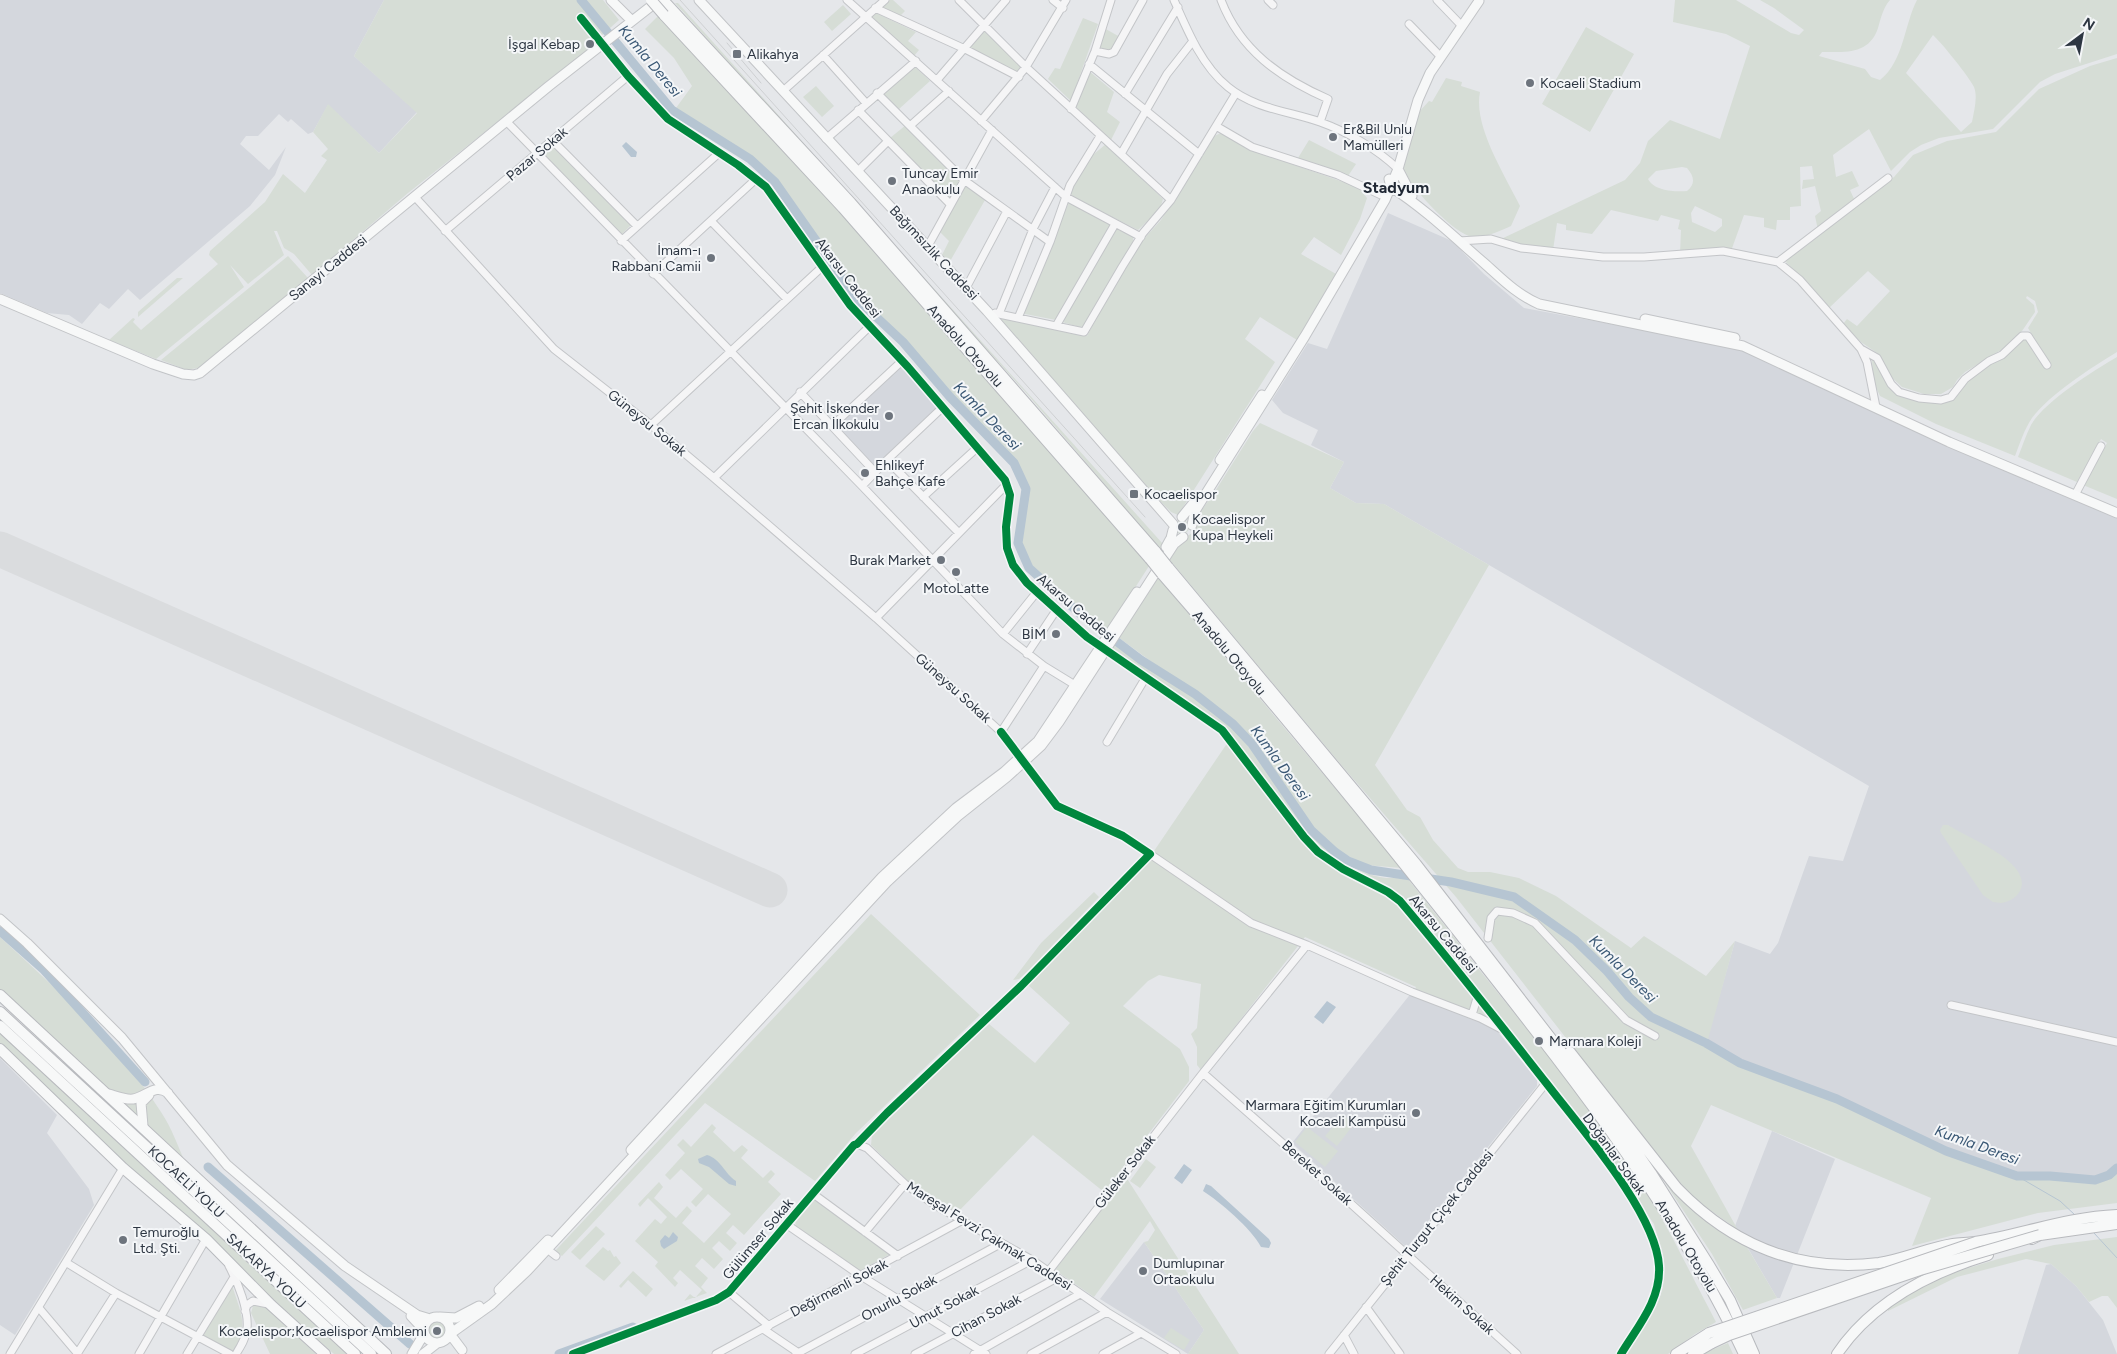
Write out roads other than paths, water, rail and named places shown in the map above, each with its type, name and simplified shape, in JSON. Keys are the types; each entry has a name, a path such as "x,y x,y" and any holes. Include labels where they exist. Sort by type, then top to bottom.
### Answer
{"highway":[{"name":"Anadolu Otoyolu","path":"651,0 668,12 1153,556 1416,864 1618,1125 1651,1173 1730,1300 1754,1354"},
{"name":"Anadolu Otoyolu","path":"663,0 668,12"},
{"name":"Anadolu Otoyolu","path":"1165,570 1430,896 1578,1085 1623,1148 1699,1264 1718,1298 1744,1354"},
{"path":"1500,972 1565,1046 1693,1204 1722,1228 1775,1253 1810,1262 1832,1265 1880,1262 1952,1244 1976,1242"},
{"path":"0,995 109,1094 386,1354"},
{"name":"KOCAELİ YOLU","path":"0,1012 371,1354"},
{"name":"SAKARYA YOLU","path":"0,1026 356,1354"},
{"path":"0,1049 123,1168 206,1240 271,1306 326,1354"},
{"path":"1676,1354 1710,1338 1976,1242 2043,1226 2103,1216 2116,1221"},
{"path":"1693,1354 1710,1338 1729,1335 1920,1270 2040,1236 2116,1221"},
{"path":"1837,1354 1855,1329 1902,1293 1963,1263 2040,1236"}],"main road":[{"path":"611,0 632,21"},
{"name":"Sanayi Caddesi","path":"0,299 153,364 183,374 194,375 204,370 506,121 659,0"},
{"name":"Bağımsızlık Caddesi","path":"699,0 826,139 928,246 1163,512 1176,522"},
{"path":"1129,609 1174,544 1189,534 1195,511 1383,197 1397,167 1418,100 1430,72 1439,55 1478,0"},
{"path":"1439,55 1478,0"},
{"path":"1397,167 1410,197"},
{"path":"1390,183 1410,197 1516,287 1529,295 1545,300 1720,333 1765,348 1875,405 2117,512"},
{"path":"1383,197 1410,197"},
{"path":"109,1094 131,1100 155,1090 166,1094 228,1165 336,1260 417,1316 430,1319 440,1317 456,1318 469,1313 506,1283 601,1183 882,877 956,808 1041,746 1055,728 1170,541 1176,522 1190,509 1302,335"},
{"path":"2076,493 2117,507"},
{"path":"1176,522 1188,520 1192,525"},
{"path":"1176,522 1178,536 1183,537"},
{"path":"423,1354 498,1299 547,1249 887,882 1022,760 1038,741 1075,686 1104,648"},
{"path":"0,919 27,943 122,1038 233,1174 332,1261 413,1318 428,1340 465,1352"},
{"path":"143,1126 141,1110 143,1099 155,1092 166,1094"},
{"path":"440,1317 450,1326 450,1334 465,1352"},
{"path":"412,1354 424,1332 425,1324 430,1319"}],"street":[{"path":"847,0 916,60 1066,197 1141,237"},
{"path":"783,91 885,0"},
{"path":"959,0 1026,67 1171,200"},
{"path":"938,80 1006,0"},
{"path":"1053,0 1063,8"},
{"path":"981,121 1019,77 1063,8 1066,0"},
{"path":"1071,108 1095,50 1111,0"},
{"path":"1095,50 1108,54 1114,52 1143,0"},
{"path":"1221,0 1233,27 1262,60 1288,79 1328,99 1320,122"},
{"path":"1437,0 1460,24"},
{"path":"1177,3 1194,41 1212,70 1236,93 1262,106 1320,122 1359,140 1397,167"},
{"path":"1125,94 1177,3"},
{"path":"875,8 965,49 1019,77"},
{"name":"Akarsu Caddesi","path":"582,18 604,42 628,76 678,127 756,179 774,196 822,267 869,327 903,360 978,447 1007,484 1010,495 1006,527 1007,548 1013,565 1036,592 1104,648 1222,730 1312,846 1334,864 1388,892 1400,901 1474,990 1546,1083"},
{"path":"1409,24 1439,55"},
{"path":"1121,154 1144,110 1176,60 1194,41"},
{"path":"823,55 866,103"},
{"path":"826,139 916,60"},
{"path":"1089,64 1199,154"},
{"name":"Pazar Sokak","path":"445,232 628,76"},
{"path":"911,125 949,91"},
{"path":"877,93 964,180 1050,242"},
{"path":"987,311 1084,332 1141,237 1171,200 1236,93"},
{"path":"858,110 950,204"},
{"path":"506,121 653,274 862,486 1003,634 1027,654 1075,686"},
{"path":"1216,126 1252,147 1338,175 1383,197"},
{"path":"928,246 992,130"},
{"path":"1018,318 1050,242 1070,185 1100,136"},
{"path":"553,141 637,226"},
{"path":"858,171 888,141"},
{"path":"621,241 719,153"},
{"path":"1778,262 1888,178"},
{"path":"653,274 756,179"},
{"path":"999,314 1033,229 1055,187"},
{"name":"Güneysu Sokak","path":"415,197 554,349 651,425 714,478 876,618 1002,732 1044,666"},
{"path":"966,288 1007,211"},
{"path":"710,221 787,299"},
{"path":"1056,326 1115,224"},
{"path":"1461,240 1491,239 1507,246 1580,256 1644,257 1723,251 1778,262 1800,280 1861,348 1877,358 1891,384 1899,392 1919,398 1941,400 1951,397 1965,379 1989,361 2002,355 2022,336 2028,336 2047,365"},
{"path":"651,425 822,267"},
{"path":"714,478 800,392 869,327"},
{"path":"1861,348 1867,362 1875,405"},
{"path":"832,426 903,360"},
{"path":"800,392 875,472"},
{"path":"862,486 943,407"},
{"path":"2076,493 2101,446"},
{"path":"923,497 978,447"},
{"path":"887,460 959,533"},
{"path":"876,618 1007,484"},
{"path":"1003,634 1036,592"},
{"path":"1027,654 1057,609"},
{"path":"1106,742 1146,677"},
{"path":"1002,732 1057,806 1123,836 1251,923 1307,945 1412,992 1472,1015 1508,1033"},
{"name":"Gülümser Sokak","path":"573,1354 716,1300 729,1292 854,1144 857,1144 1020,986 1150,854"},
{"path":"1488,938 1491,918 1497,911 1514,913 1524,917 1544,932 1626,1020 1655,1036"},
{"name":"Güleker Sokak","path":"1048,1272 1203,1073 1307,945"},
{"path":"1453,965 1467,954"},
{"path":"1472,1015 1477,998 1474,990"},
{"path":"1951,1005 2117,1042"},
{"name":"Bereket Sokak","path":"1203,1073 1331,1185 1407,1256"},
{"name":"Doğanlar Sokak","path":"1546,1083 1628,1193 1646,1222 1656,1243 1660,1275 1655,1298 1621,1354"},
{"name":"Şehit Turgut Çiçek Caddesi","path":"1329,1354 1546,1083"},
{"name":"Mareşal Fevzi Çakmak Caddesi","path":"857,1144 867,1148 905,1184 961,1221 1032,1260 1107,1312 1176,1354"},
{"path":"10,1354 123,1168"},
{"path":"864,1232 905,1184"},
{"path":"812,1193 898,1256"},
{"name":"Değirmenli Sokak","path":"716,1354 961,1221"},
{"path":"786,1224 861,1276 954,1333 980,1353 1080,1294"},
{"path":"139,1354 206,1240"},
{"name":"Onurlu Sokak","path":"798,1354 1002,1243"},
{"path":"547,1249 556,1256"},
{"name":"Hekim Sokak","path":"1407,1256 1517,1354"},
{"path":"224,1257 234,1277 245,1309 247,1330 236,1354"},
{"name":"Umut Sokak","path":"855,1354 1032,1260"},
{"path":"67,1263 116,1293 230,1354"},
{"path":"187,1354 234,1277"},
{"name":"Cihan Sokak","path":"915,1354 1056,1278"},
{"path":"729,1292 798,1354"},
{"path":"39,1308 78,1354 116,1293"},
{"path":"245,1309 253,1301 260,1301 271,1306"},
{"path":"1366,1307 1400,1354"},
{"path":"1030,1354 1107,1312"},
{"path":"1103,1354 1141,1332"},
{"path":"1344,1335 1354,1354"}],"water":[{"path":"626,142 637,152 636,157 631,157 622,146"},
{"path":"1327,1001 1336,1007 1323,1024 1314,1017"},
{"path":"707,1155 716,1160 736,1181 736,1186 729,1184 709,1167 699,1163 698,1159"},
{"path":"1184,1164 1192,1170 1182,1184 1174,1178"},
{"path":"1206,1184 1211,1186 1269,1239 1271,1243 1269,1248 1261,1247 1235,1216 1203,1191"},
{"path":"673,1232 678,1237 677,1241 664,1249 660,1241 665,1235 669,1238"}],"waterway":[{"name":"Kumla Deresi","path":"581,0 672,110 750,159 775,182 857,299 903,342 950,397 1014,463 1026,489 1018,543 1029,568 1079,613 1141,660 1195,694 1233,724 1252,744 1311,830 1335,852 1348,861 1371,870 1451,882 1514,897 1575,940 1607,971 1629,997 1651,1017 1706,1043 1740,1063 1837,1099 1946,1151 2017,1176 2050,1176 2095,1180 2109,1175 2117,1168"},
{"path":"0,931 44,970 145,1082"},
{"path":"208,1167 410,1344"},
{"path":"2017,1176 2060,1201 2075,1215"},
{"path":"2094,1233 2117,1258"},
{"path":"559,1354 633,1327"}],"tram line":[{"path":"680,0 1145,517"},
{"path":"727,43 761,83"}],"place":[{"name":"İşgal Kebap","path":"590,44"},
{"name":"Alikahya","path":"737,54"},
{"name":"Kocaeli Stadium","path":"1530,83"},
{"name":"Er&Bil Unlu Mamülleri","path":"1333,137"},
{"name":"Tuncay Emir Anaokulu","path":"892,181"},
{"name":"İmam-ı Rabbani Camii","path":"711,258"},
{"name":"Şehit İskender Ercan İlkokulu","path":"889,416"},
{"name":"Ehlikeyf Bahçe Kafe","path":"865,473"},
{"name":"Kocaelispor","path":"1134,494"},
{"name":"Kocaelispor Kupa Heykeli","path":"1182,527"},
{"name":"Burak Market","path":"941,560"},
{"name":"MotoLatte","path":"956,572"},
{"name":"BİM","path":"1056,634"},
{"name":"Marmara Koleji","path":"1539,1041"},
{"name":"Marmara Eğitim Kurumları Kocaeli Kampüsü","path":"1416,1113"},
{"name":"Temuroğlu Ltd. Şti.","path":"123,1240"},
{"name":"Dumlupınar Ortaokulu","path":"1143,1271"},
{"name":"Kocaelispor;Kocaelispor Amblemi","path":"437,1331"}],"district":[{"name":"Stadyum","path":"1396,187"}]}
